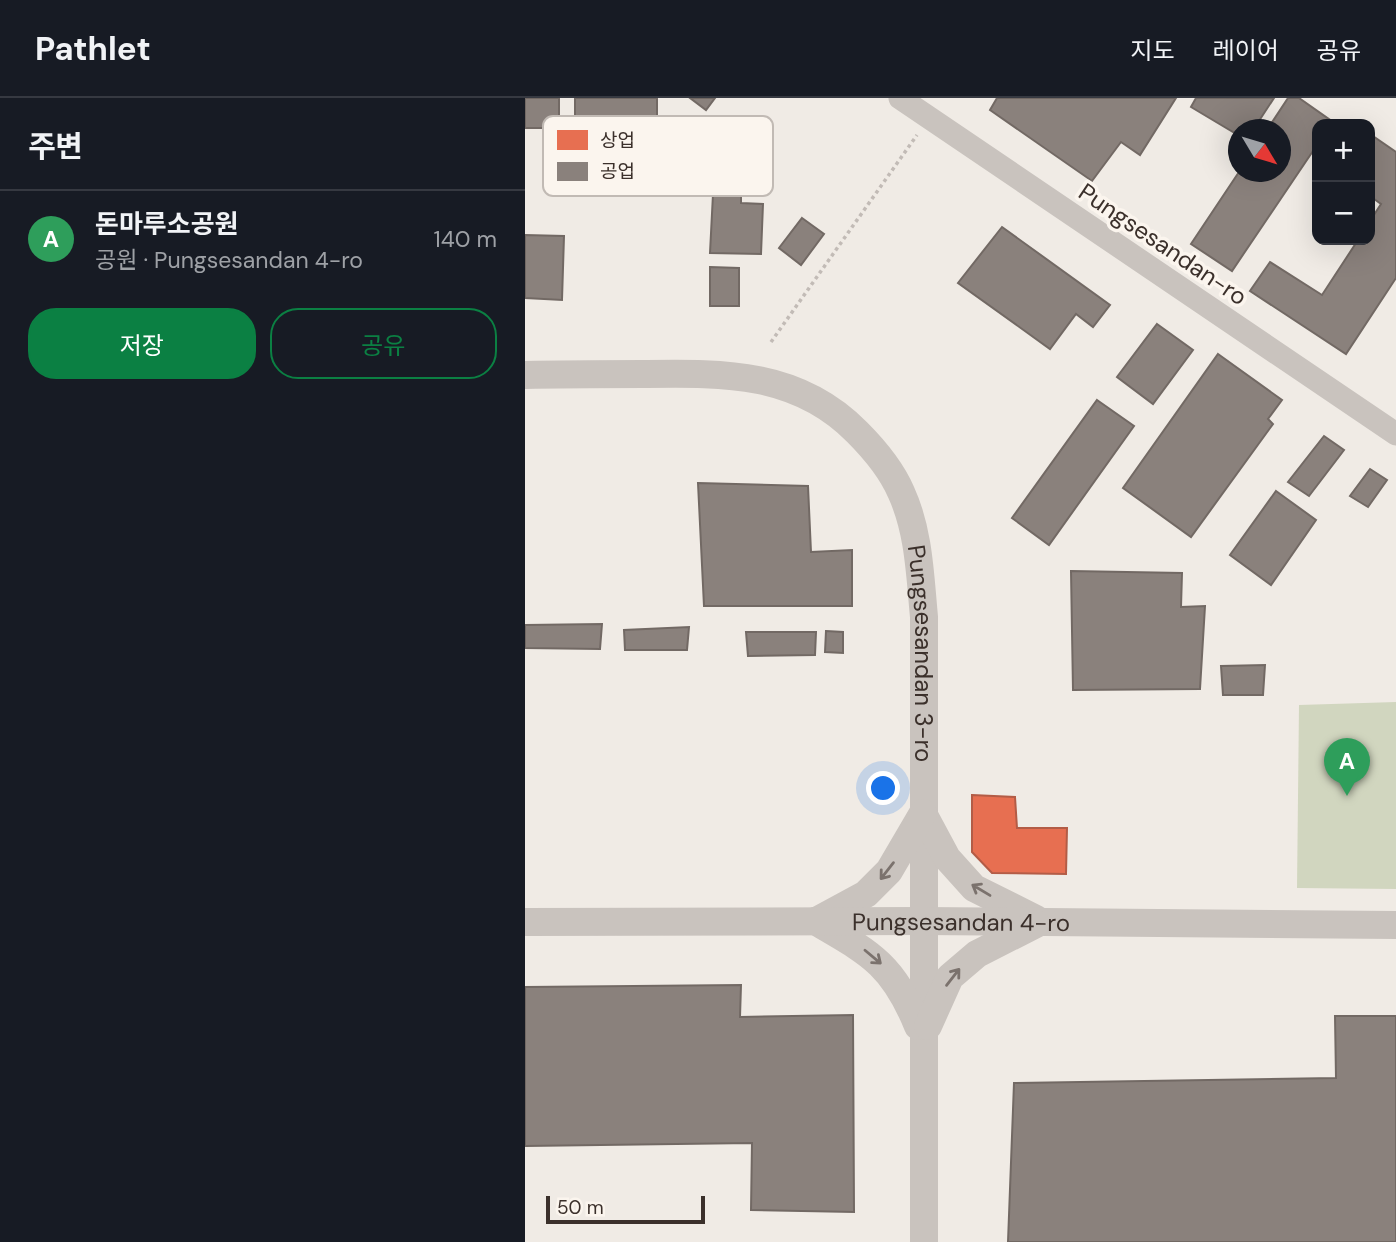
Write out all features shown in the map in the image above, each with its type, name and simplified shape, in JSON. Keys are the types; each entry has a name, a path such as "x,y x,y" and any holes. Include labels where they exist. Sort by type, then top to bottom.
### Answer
{"street":[{"name":"Pungsesandan-ro","path":"900,98 1396,434"},
{"name":"Pungsesandan 3-ro","path":"525,375 713,373 759,380 805,394 838,413 875,450 901,492 917,541 924,617 924,1242"},
{"path":"815,921 866,894 889,871 923,813"},
{"path":"923,813 947,858 974,888 1041,921"},
{"path":"815,921 864,950 885,967 906,996 923,1038"},
{"path":"923,1038 950,977 977,954 1041,921"},
{"name":"Pungsesandan 4-ro","path":"525,922 1041,921 1396,925"}],"path":[{"path":"771,342 929,118"}],"green space":[{"path":"1396,702 1396,889 1297,888 1299,705"}],"building: 상업":[{"path":"972,795 1015,797 1017,828 1067,828 1066,874 992,873 972,852"}],"building: 공업":[{"path":"525,98 559,98 559,116 543,116 543,128 525,128"},
{"path":"575,98 657,98 657,116 575,116"},
{"path":"690,98 715,98 706,110"},
{"path":"997,98 1176,98 1140,155 1121,142 1092,181 990,110"},
{"path":"1196,98 1274,98 1260,119 1228,119 1228,129 1191,107"},
{"path":"1288,98 1299,98 1329,119 1312,119 1312,152 1232,271 1191,244 1232,182 1291,182 1291,119 1274,119"},
{"path":"1375,137 1396,152 1396,278 1346,354 1250,291 1270,262 1322,295 1355,245 1375,245 1375,213 1381,204 1375,200"},
{"path":"713,196 741,196 741,203 763,204 761,254 710,253"},
{"path":"802,218 824,234 801,265 779,248"},
{"path":"1002,227 1110,305 1093,327 1076,314 1050,349 958,283"},
{"path":"525,235 564,236 562,300 525,298"},
{"path":"710,267 739,268 739,306 710,306"},
{"path":"1157,324 1193,350 1153,404 1117,377"},
{"path":"1218,354 1282,400 1268,419 1273,424 1191,537 1123,488"},
{"path":"1097,400 1134,426 1049,545 1012,518"},
{"path":"1324,436 1344,450 1309,496 1288,482"},
{"path":"1370,469 1387,480 1368,507 1350,496"},
{"path":"698,483 808,486 811,552 852,550 852,606 704,606"},
{"path":"1276,491 1316,520 1271,585 1230,555"},
{"path":"1071,571 1182,573 1181,607 1205,606 1200,689 1073,690"},
{"path":"602,624 600,649 525,648 525,625"},
{"path":"689,627 687,650 625,650 624,630"},
{"path":"826,631 843,632 843,653 825,652"},
{"path":"746,632 816,632 815,655 748,656"},
{"path":"1265,665 1263,695 1223,695 1221,666"},
{"path":"741,985 740,1017 853,1015 854,1212 751,1210 752,1143 525,1146 525,987"},
{"path":"1335,1016 1396,1016 1396,1242 1008,1242 1014,1083 1336,1078"}],"place":[{"name":"돈마루소공원","path":"1347,796"}]}
